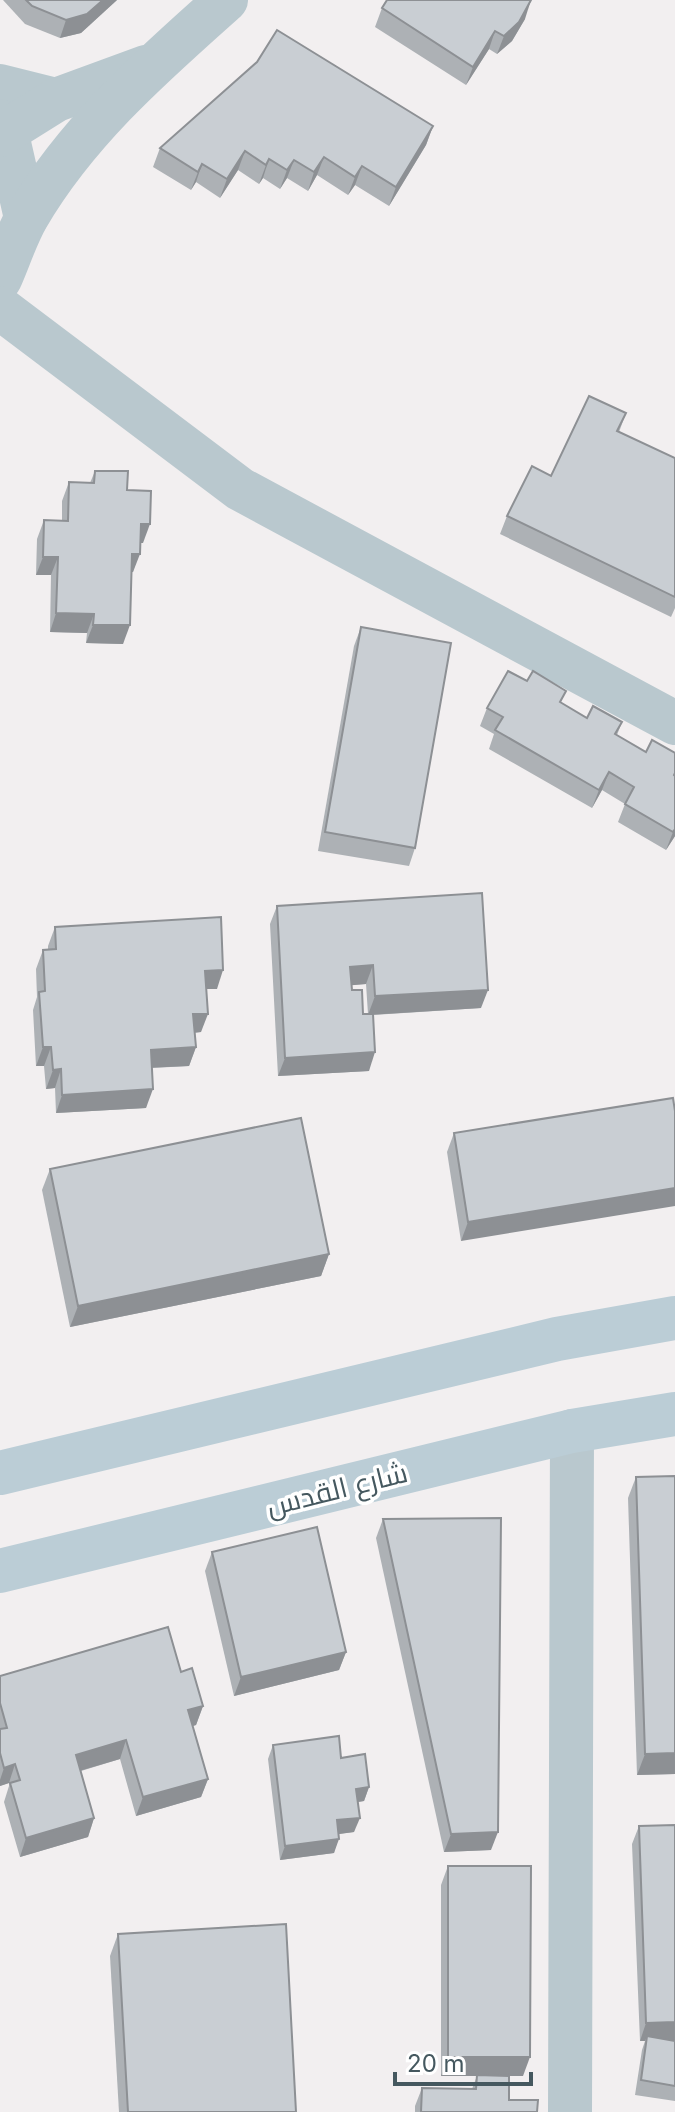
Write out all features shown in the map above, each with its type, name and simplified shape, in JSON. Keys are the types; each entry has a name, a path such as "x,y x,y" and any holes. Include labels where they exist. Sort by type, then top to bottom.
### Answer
{"main road":[{"path":"0,1473 557,1339 675,1318"},
{"name":"شارع القدس","path":"0,1571 572,1431 675,1414"}],"street":[{"path":"0,279 26,218 81,139 155,63 226,0"},
{"path":"26,218 2,129 56,100 155,63"},
{"path":"0,86 56,100"},
{"path":"0,308 240,489 675,723"},
{"path":"570,2112 572,1431"}],"building":[{"path":"26,0 103,0 87,14 66,20 32,6"},
{"path":"387,0 531,0 519,22 504,36 495,31 473,67 382,8"},
{"path":"277,30 433,126 396,187 362,166 355,177 324,157 314,172 294,160 287,170 269,159 266,165 245,151 227,179 202,164 198,172 160,148 257,62"},
{"path":"589,396 626,413 617,431 675,458 675,597 507,516 532,466 551,476"},
{"path":"95,471 128,471 127,490 151,491 150,524 141,524 140,554 132,554 130,625 93,625 94,614 56,613 58,557 43,557 44,520 68,521 69,482 94,483"},
{"path":"361,627 451,643 415,848 325,832"},
{"path":"508,671 527,681 533,671 566,691 560,702 587,718 593,706 622,722 615,734 646,752 652,740 675,753 673,832 625,804 634,787 609,772 599,790 495,730 503,717 487,708"},
{"path":"482,893 488,990 375,996 373,965 350,967 352,990 362,990 363,1014 373,1014 375,1052 285,1058 277,906"},
{"path":"221,917 223,970 205,971 208,1014 193,1014 196,1047 151,1050 153,1089 62,1095 61,1069 53,1070 51,1047 43,1047 39,992 45,991 43,950 56,949 55,927"},
{"path":"673,1098 675,1188 468,1222 454,1133"},
{"path":"301,1118 329,1254 78,1306 50,1169"},
{"path":"675,1476 675,1753 645,1754 636,1477"},
{"path":"501,1518 498,1832 451,1834 383,1519"},
{"path":"317,1527 346,1652 241,1677 212,1552"},
{"path":"168,1627 181,1672 192,1668 203,1706 188,1710 208,1779 143,1797 126,1740 76,1755 94,1818 26,1838 10,1783 20,1780 15,1764 4,1768 0,1753 0,1729 7,1728 0,1703 0,1676"},
{"path":"339,1736 341,1758 365,1754 369,1787 356,1789 360,1818 337,1820 339,1839 285,1846 273,1745"},
{"path":"675,1825 675,2022 646,2023 639,1826"},
{"path":"448,1866 531,1866 530,2057 448,2057"},
{"path":"286,1924 296,2112 128,2112 118,1934"},
{"path":"647,2036 675,2041 675,2086 641,2080"},
{"path":"477,2075 509,2076 509,2100 538,2100 537,2112 421,2112 422,2088 476,2089"}]}
